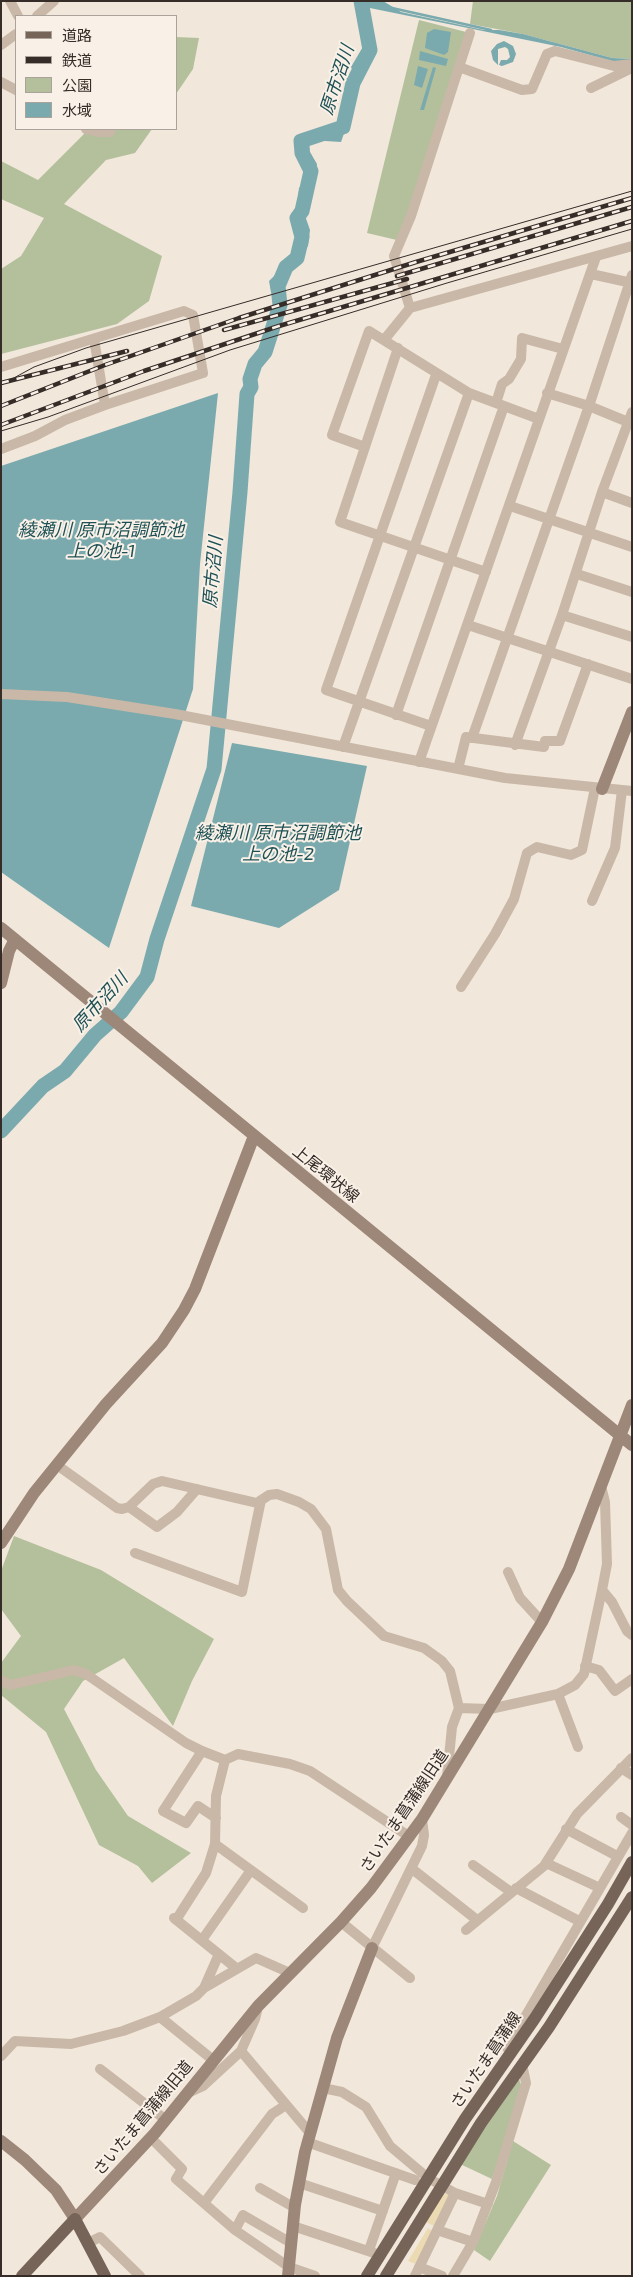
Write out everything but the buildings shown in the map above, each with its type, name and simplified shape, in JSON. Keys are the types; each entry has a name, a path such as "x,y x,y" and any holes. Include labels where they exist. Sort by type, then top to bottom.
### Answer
{"main road":[{"name":"さいたま菖蒲線","path":"367,2276 374,2253 428,2178 474,2105 535,2018 608,1904 632,1862"},
{"name":"さいたま菖蒲線","path":"386,2276 481,2123 549,2028 632,1898"},
{"path":"22,2276 75,2219 105,2276"}],"street":[{"path":"10,1 17,15"},
{"path":"38,15 54,1"},
{"path":"410,308 394,256 414,207 470,33"},
{"path":"1,45 15,35"},
{"path":"460,67 522,90 532,89 547,54 556,51 614,66 632,66"},
{"path":"591,88 632,66"},
{"path":"1,82 15,89"},
{"path":"91,130 110,132"},
{"path":"384,340 410,308 632,246"},
{"path":"419,762 430,726 510,506 547,394 596,257"},
{"path":"472,738 589,406 631,280 591,274"},
{"path":"1,367 184,311 193,314 203,373 65,420 35,436 1,450"},
{"path":"365,447 332,435 369,331 398,348 436,375 468,393 539,419"},
{"path":"396,715 450,560 500,405 502,384 509,379 521,359 522,338 563,349"},
{"path":"94,339 105,405"},
{"path":"398,348 340,522 486,572"},
{"path":"430,726 326,690 436,375"},
{"path":"343,747 415,548 468,393"},
{"path":"547,394 589,406 628,422"},
{"path":"515,745 562,615 602,492 632,412"},
{"path":"602,492 632,503"},
{"path":"510,506 632,547"},
{"path":"576,574 632,592"},
{"path":"562,615 632,638"},
{"path":"468,624 632,679"},
{"path":"458,769 466,737 515,745 544,747 545,741 560,741 588,664"},
{"path":"1,694 67,697 176,714 505,778 627,791 615,848 592,901"},
{"path":"461,987 495,934 514,899 527,853 537,847 571,854 582,850 599,788 629,726 632,712"},
{"name":"上尾環状線","path":"1,928 632,1445"},
{"path":"1,983 9,951 15,939"},
{"path":"1,1543 34,1493 106,1404 162,1342 184,1310 195,1289 254,1136"},
{"name":"さいたま菖蒲線旧道","path":"75,2219 151,2138 258,2006 342,1922 410,1837 542,1622 569,1569 632,1405"},
{"path":"57,1465 116,1508 130,1507 153,1484 162,1481 257,1504 269,1495 277,1494 299,1502 311,1509 326,1529 338,1590 384,1636 424,1648 442,1661 450,1671 459,1708 452,1727 447,1778"},
{"path":"459,1708 490,1709 558,1694 575,1685 584,1674 607,1564 605,1502 601,1486"},
{"path":"130,1507 157,1526 177,1512 197,1489"},
{"path":"135,1553 242,1592 261,1500"},
{"path":"508,1572 520,1598 542,1622"},
{"path":"602,1590 612,1602 627,1631 632,1635"},
{"path":"585,1666 598,1670 615,1691 632,1679"},
{"path":"1,1680 10,1685 74,1670 86,1674 186,1743 225,1760 238,1754 290,1764 310,1771 410,1837"},
{"path":"558,1694 578,1747"},
{"path":"202,1751 163,1811 186,1824 198,1806 216,1818"},
{"path":"466,1930 546,1863 566,1828 577,1814 632,1758"},
{"path":"225,1760 216,1796 215,1844 206,1873 175,1919 236,1968"},
{"path":"621,1768 632,1775"},
{"path":"621,1817 632,1825"},
{"path":"289,2272 299,2182 323,2088 338,2038 372,1948 422,1846 424,1835 422,1819"},
{"path":"566,1828 617,1856"},
{"path":"474,2105 579,1921 632,1833"},
{"path":"215,1844 303,1908"},
{"path":"546,1863 600,1888"},
{"path":"473,1865 513,1890 579,1921"},
{"path":"411,1868 477,1920"},
{"path":"202,1940 251,1870"},
{"path":"342,1922 410,1978"},
{"path":"204,1988 219,1954"},
{"path":"1,2056 15,2040 71,2044 122,2031 160,2017 196,1996 204,1988 236,1968 256,1958 290,1973"},
{"path":"188,2093 203,2086 241,2052 255,2020 258,2006"},
{"path":"160,2017 213,2060"},
{"path":"241,2052 286,2105 309,2137 415,2180"},
{"path":"453,2276 473,2242 488,2204 526,2083 522,2064"},
{"path":"100,2069 166,2120"},
{"path":"323,2088 342,2092 366,2107 390,2146 428,2178 455,2193 488,2204"},
{"path":"204,2203 272,2114 286,2105"},
{"path":"151,2138 182,2170 176,2179 235,2230 289,2272 315,2276"},
{"path":"1,2141 25,2160 56,2190 75,2219"},
{"path":"293,2226 374,2253 383,2212 396,2173"},
{"path":"299,2182 383,2212"},
{"path":"260,2188 295,2208"},
{"path":"442,2276 417,2272 455,2193"},
{"path":"235,2230 243,2216 291,2244"},
{"path":"437,2230 473,2242"},
{"path":"88,2244 100,2237 140,2276"}],"green space":[{"path":"473,1 632,1 632,59 612,58 523,34 470,24"},
{"path":"419,20 470,33 401,241 367,233"},
{"path":"178,37 199,38 193,69 178,91"},
{"path":"88,130 151,130 135,153 106,160 64,204 162,256 149,301 117,324 1,354 1,269 21,256 44,218 1,199 1,161 38,180"},
{"path":"14,1536 101,1570 214,1639 192,1681 173,1726 124,1658 83,1681 64,1709 96,1770 128,1816 191,1853 152,1883 138,1866 99,1845 46,1732 1,1695 1,1663 21,1636 1,1609 1,1571"},
{"path":"518,2076 522,2088 492,2179 460,2164"},
{"path":"513,2141 551,2165 490,2261 474,2250 497,2196"}],"sand":[{"path":"442,2193 450,2195 434,2226 424,2221"},
{"path":"428,2228 432,2231 416,2264 408,2261"}],"water":[{"path":"356,1 383,1 401,12 484,30 499,30 523,34 612,58 632,59 632,62 615,62 561,47 365,7 371,39 359,69 359,79 350,116 341,142 309,140 310,152 317,164 314,185 303,210 310,230 308,246 278,282 283,298 278,302 271,292 269,281 303,248 305,228 297,206 299,188 307,181 311,165 300,147 299,138 302,133 336,132 342,118 354,85 354,74 351,67 364,45 363,30 357,15"},
{"path":"434,29 451,32 448,52 444,55 425,48 427,33"},
{"path":"504,41 513,46 516,54 513,62 502,66 499,65 501,60 507,60 510,57 508,49 505,47 498,49 498,65 493,60 491,51 497,44"},
{"path":"420,51 448,59 446,66 419,60"},
{"path":"418,66 428,69 422,88 414,85"},
{"path":"433,67 436,68 424,110 420,110"},
{"name":"綾瀬川 原市沼調節池 上の池-1","path":"218,393 200,564 193,689 109,948 1,872 1,466"},
{"name":"綾瀬川 原市沼調節池 上の池-2","path":"232,743 367,766 339,890 279,928 191,906"}],"waterway":[{"name":"原市沼川","path":"1,1131 43,1086 65,1071 95,1035 121,1012 147,977 157,939 214,769 240,492 247,394 251,387 250,379 255,364 265,352 280,305 278,286 286,267 297,258 302,237 297,218 302,211 311,171 302,153 301,141 343,127 353,83 370,50 361,1"},
{"path":"392,8 491,30"}],"tram line":[{"path":"1,385 34,367 86,348 632,191"},
{"path":"1,431 48,417 230,350 447,283 632,229"}],"railway":[{"path":"1,406 105,365 239,318 416,262 632,198"},
{"path":"397,276 632,207"},
{"path":"1,425 144,371 279,326 632,221"},
{"path":"224,330 407,279"},
{"path":"1,383 127,351"}]}
